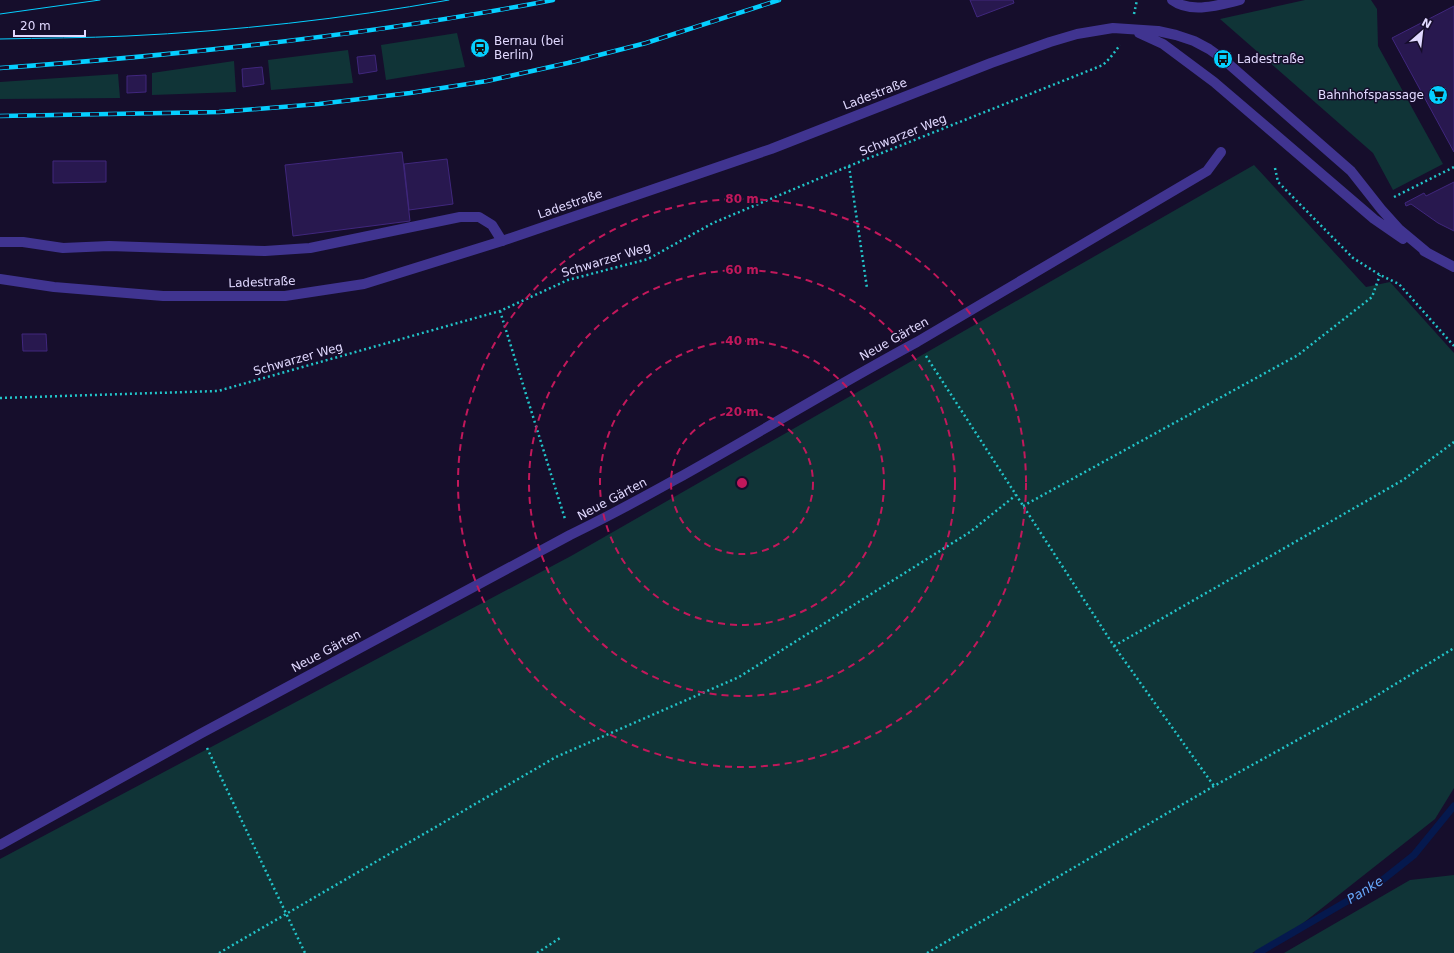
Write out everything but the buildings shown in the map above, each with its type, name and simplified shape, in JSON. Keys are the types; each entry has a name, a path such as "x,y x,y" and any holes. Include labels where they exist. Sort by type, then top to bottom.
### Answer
{"street":[{"path":"1172,0 1176,3 1193,7 1210,7 1240,0"},
{"name":"Ladestraße","path":"0,279 54,287 163,296 285,296 364,284 502,240 771,149 991,63 1050,42 1077,34 1104,29 1158,31 1176,35 1199,44 1223,59 1351,171 1399,229 1429,254"},
{"name":"Ladestraße","path":"1129,29 1163,44 1214,82 1374,219 1429,254 1454,267"},
{"name":"Neue Gärten","path":"0,845 200,734 570,535 624,509 869,367 917,342 1207,171 1221,152"},
{"path":"0,242 23,242 63,248 109,246 265,251 310,248 460,217 480,217 492,225 502,240"}],"path":[{"name":"Schwarzer Weg","path":"0,398 218,391 500,311 568,280 648,259 713,223 849,166 1103,65 1119,46 1129,29"},
{"path":"849,166 867,288"},
{"path":"1392,198 1454,166"},
{"path":"1275,168 1278,182 1353,258 1399,284 1454,346"},
{"path":"1023,506 1298,355 1372,297 1380,274"},
{"path":"500,311 570,535"},
{"path":"917,342 1114,646 1214,786"},
{"path":"1114,646 1403,480 1454,442"},
{"path":"219,953 556,757 739,677 970,532 1016,495"},
{"path":"927,953 1214,786 1368,701 1454,648"},
{"path":"200,734 305,953"},
{"path":"537,953 560,938"}],"green space":[{"path":"1305,0 1371,0 1377,9 1378,46 1443,164 1393,190 1373,153 1220,19"},
{"path":"457,33 465,67 386,80 381,45"},
{"path":"348,50 353,83 271,90 268,60"},
{"path":"234,61 236,92 152,95 152,73"},
{"path":"118,74 120,98 0,99 0,82"},
{"path":"1254,165 1366,287 1390,282 1454,353 1454,788 1435,819 1293,931 1252,953 0,953 0,859 571,556"},
{"path":"1454,875 1454,953 1284,953 1410,880"}],"waterway":[{"name":"Panke","path":"1258,953 1380,882 1414,855 1454,806"}],"tram line":[{"path":"0,14 100,0"},
{"path":"0,39 111,37 208,31 369,13 449,0"}],"railway":[{"path":"0,68 139,57 278,42 416,24 553,0"},
{"path":"0,116 219,112 319,104 410,93 487,81 568,63 646,43 779,0"}],"place":[{"name":"Bernau (bei Berlin)","path":"480,48"},
{"name":"Ladestraße","path":"1223,59"},
{"name":"Bahnhofspassage","path":"1438,95"}]}
